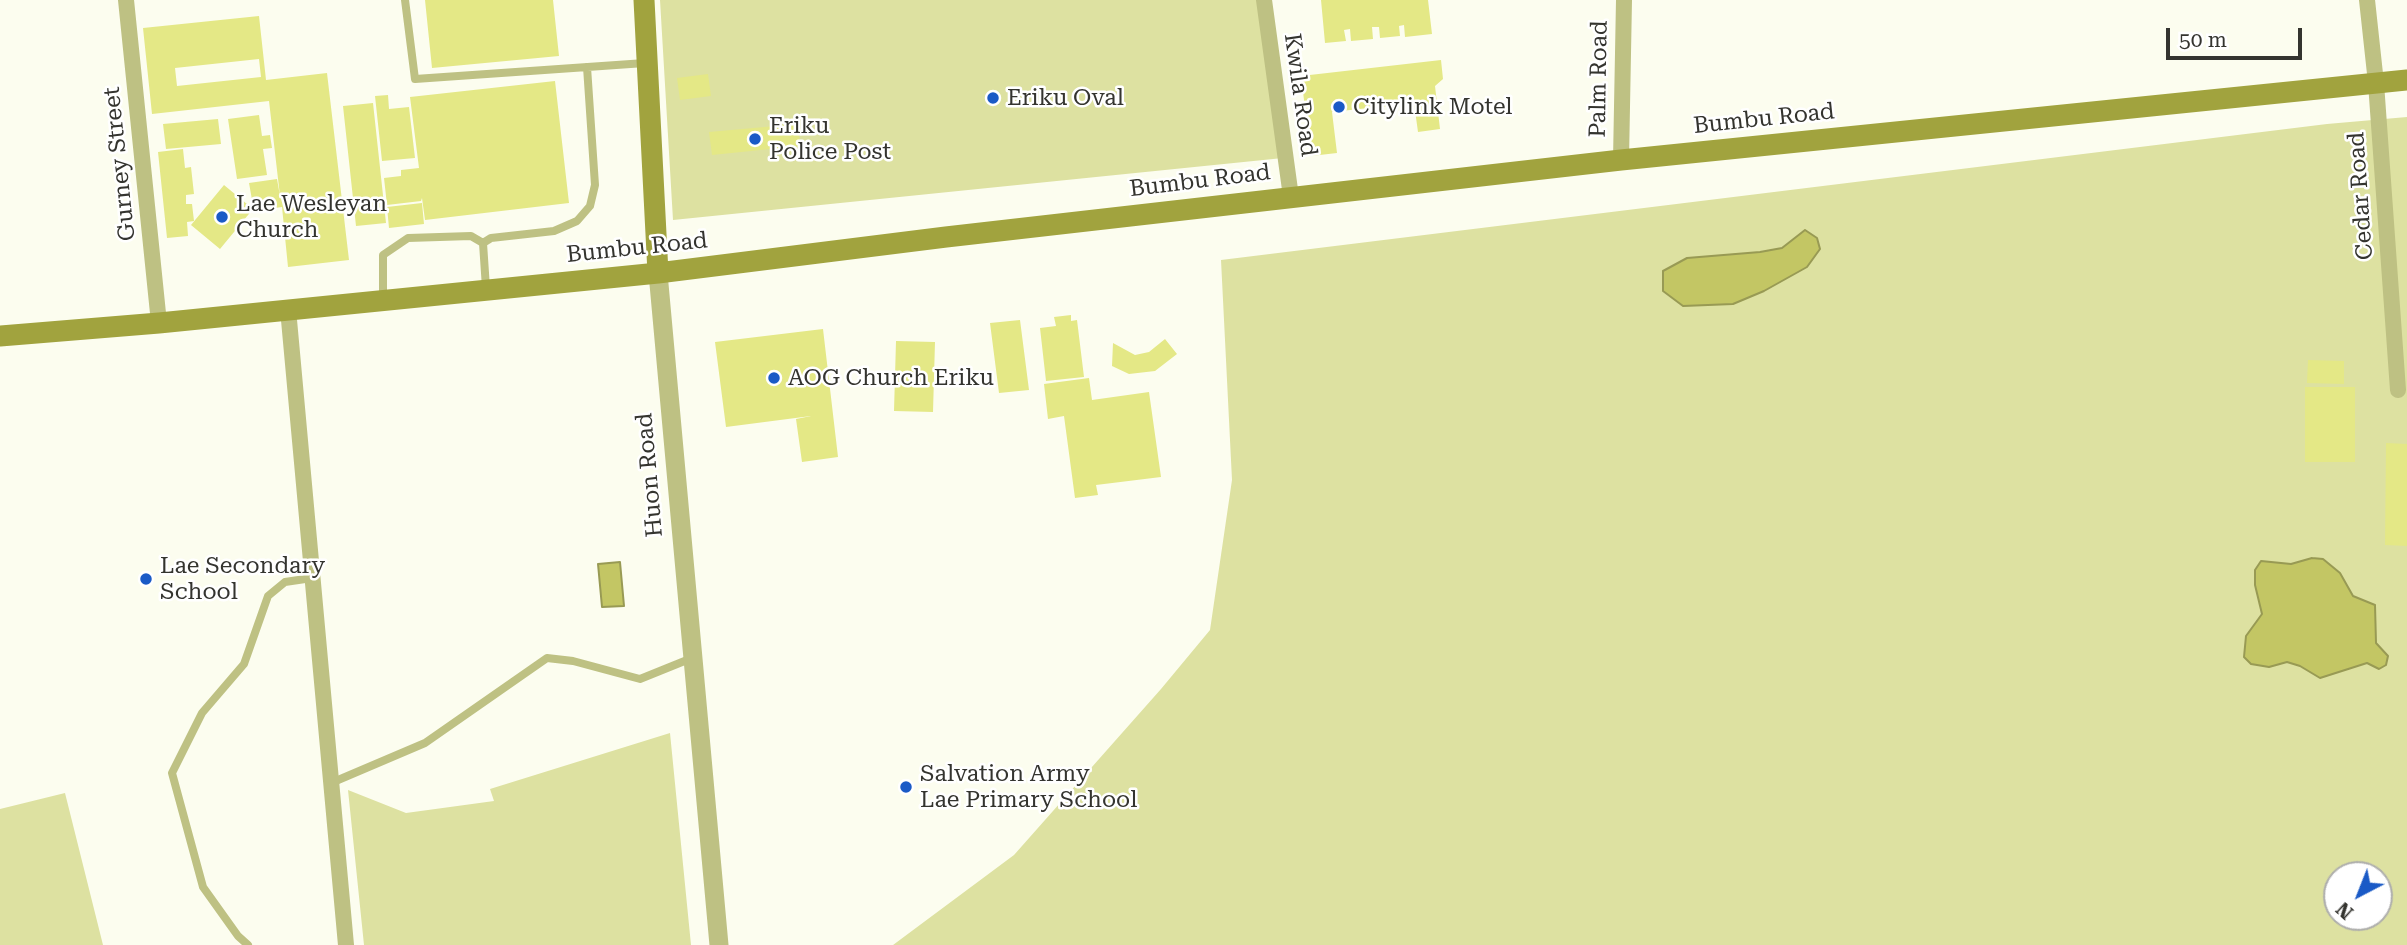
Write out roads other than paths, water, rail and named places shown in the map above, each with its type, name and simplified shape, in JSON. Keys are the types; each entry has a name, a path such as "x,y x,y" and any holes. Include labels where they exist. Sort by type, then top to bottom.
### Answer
{"main road":[{"name":"Huon Road","path":"643,0 658,273"},
{"name":"Bumbu Road","path":"0,336 159,323 658,273 1620,160 2407,80"}],"street":[{"name":"Gurney Street","path":"126,0 159,323"},
{"name":"Kwila Road","path":"1264,0 1291,197"},
{"name":"Palm Road","path":"1620,160 1624,0"},
{"name":"Cedar Road","path":"2367,0 2376,83 2398,390"},
{"name":"Huon Road","path":"658,273 719,945"},
{"path":"288,309 346,945"}],"lane":[{"path":"405,0 415,79 648,63"},
{"path":"484,243 491,238 554,231 577,221 590,206 595,184 587,68"},
{"path":"383,301 383,255 408,238 471,236 484,243"},
{"path":"484,243 487,290"},
{"path":"248,945 238,936 204,887 172,772 202,713 244,664 268,596 285,582 312,578"},
{"path":"330,783 425,743 547,659 573,661 640,679 692,658"}],"place":[{"name":"Eriku Oval","path":"993,98"},
{"name":"Citylink Motel","path":"1339,107"},
{"name":"Eriku Police Post","path":"755,139"},
{"name":"Lae Wesleyan Church","path":"222,217"},
{"name":"AOG Church Eriku","path":"774,378"},
{"name":"Lae Secondary School","path":"146,579"},
{"name":"Salvation Army Lae Primary School","path":"906,787"}]}
